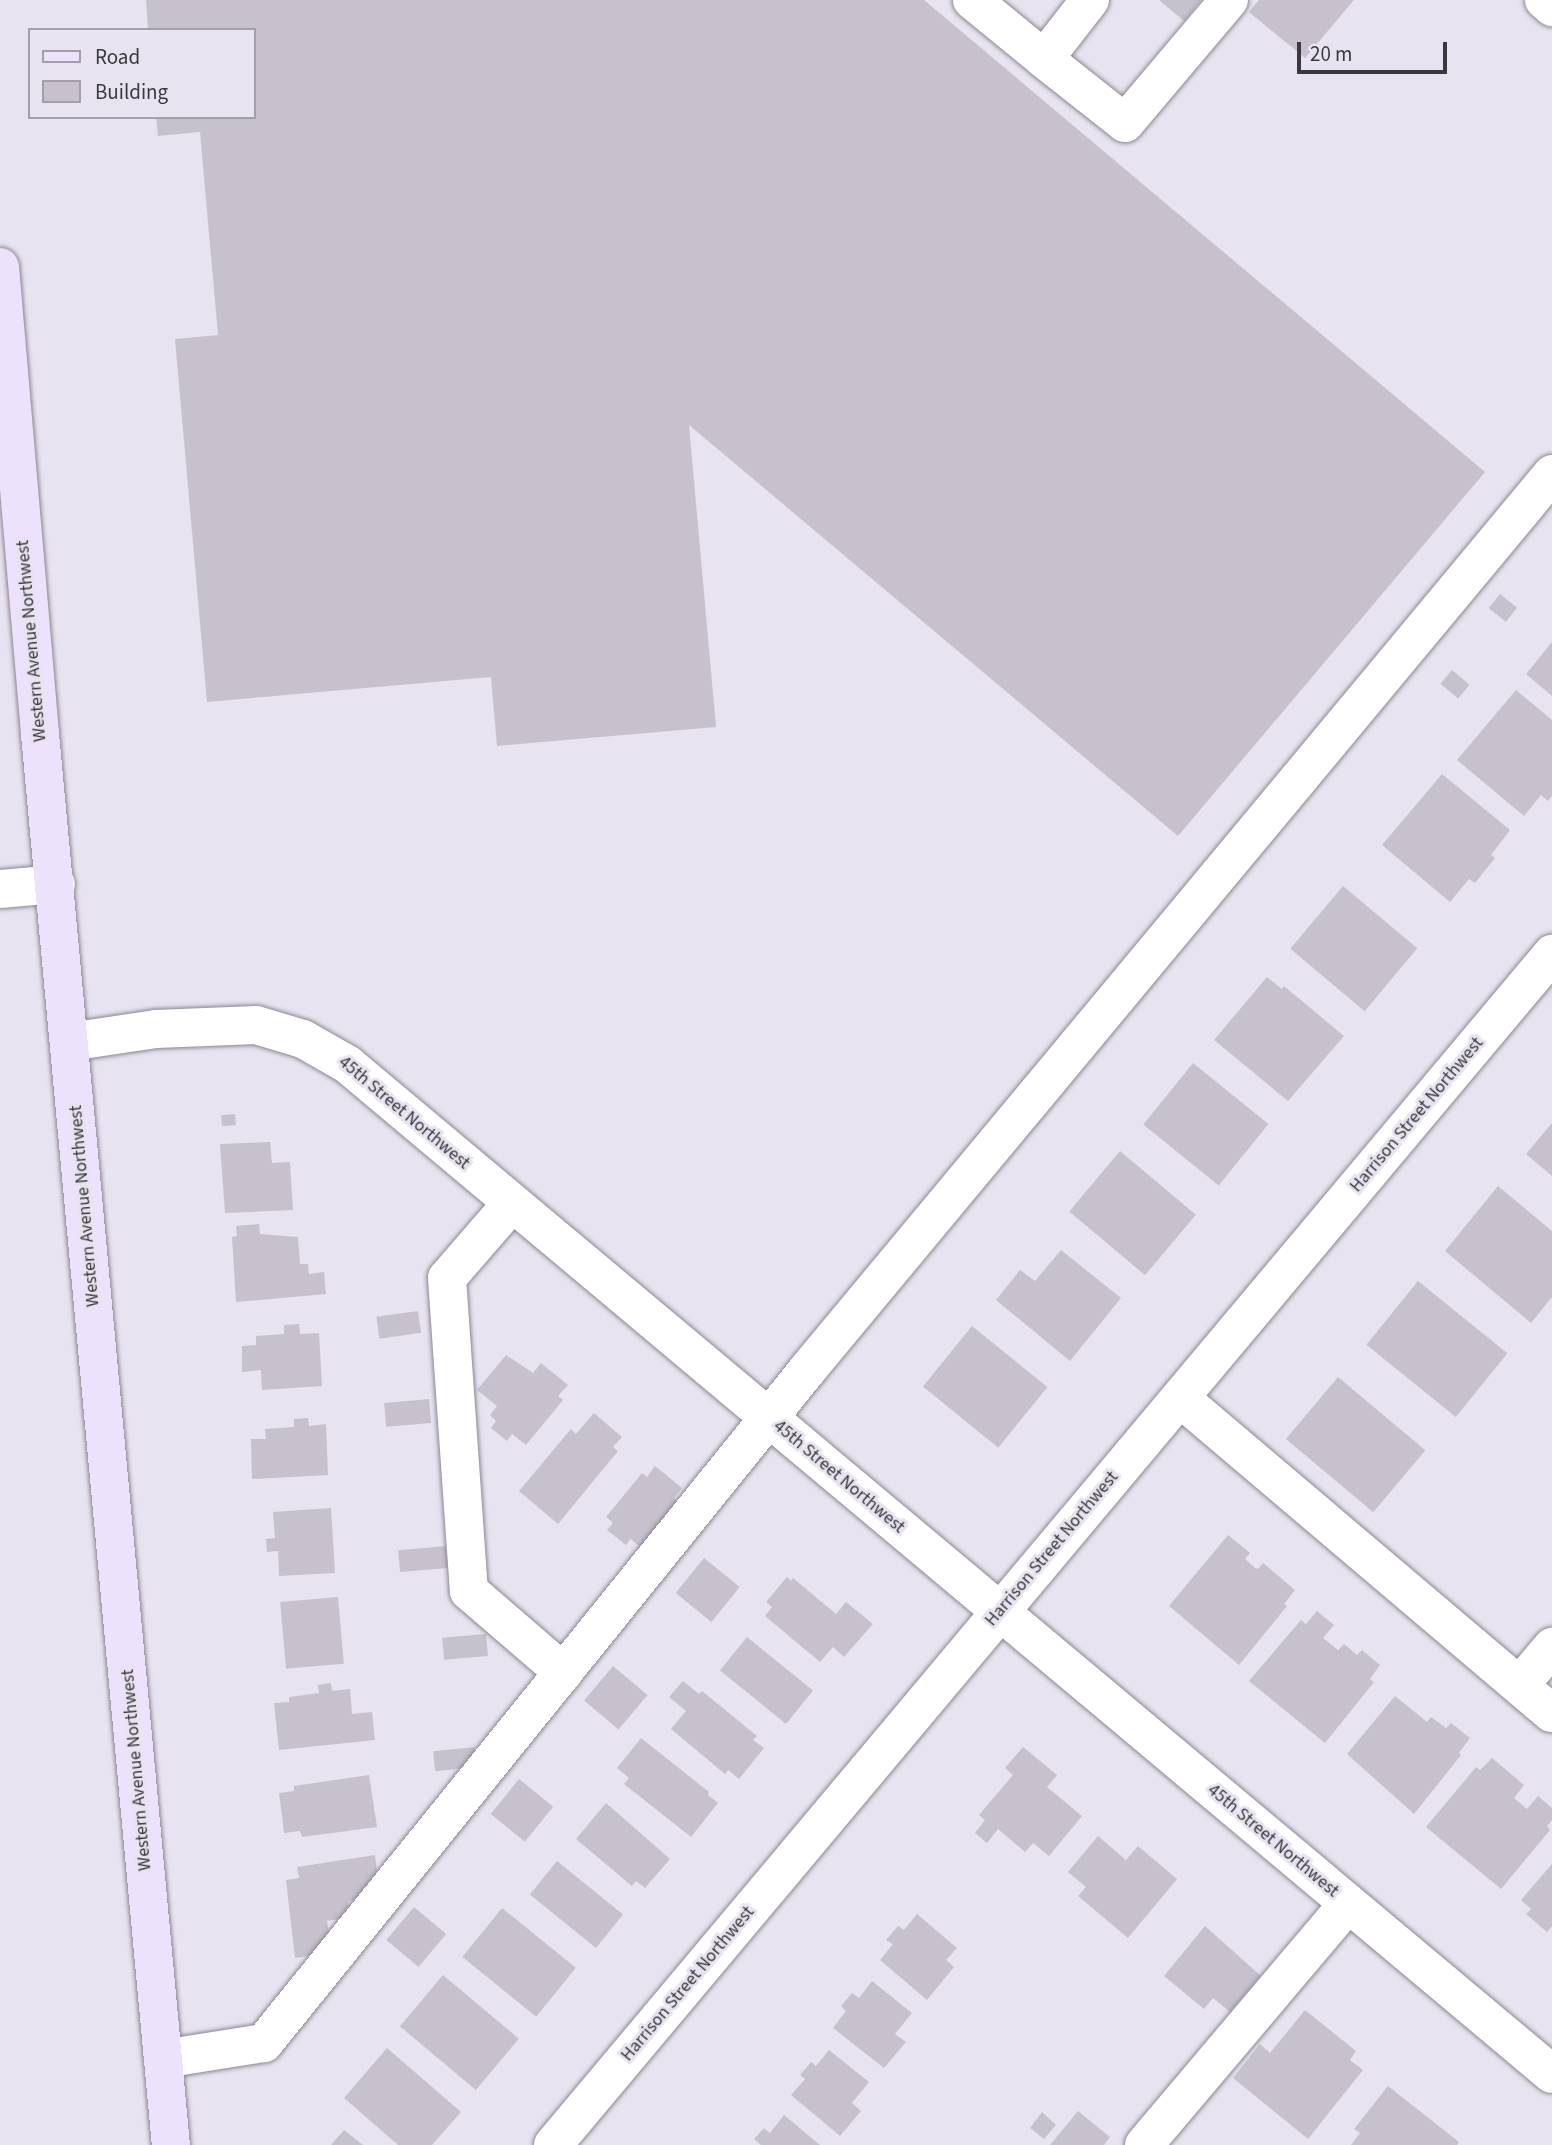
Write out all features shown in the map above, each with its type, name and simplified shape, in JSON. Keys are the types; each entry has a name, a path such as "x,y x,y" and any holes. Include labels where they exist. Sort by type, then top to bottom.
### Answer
{"main road":[{"name":"Western Avenue Northwest","path":"0,267 40,734 171,2145"}],"street":[{"path":"972,0 1125,124 1229,0"},
{"path":"1044,60 1090,0"},
{"path":"1544,0 1552,6"},
{"path":"163,2059 264,2043 768,1418 1552,474"},
{"path":"0,889 56,884"},
{"name":"Harrison Street Northwest","path":"553,2145 1552,954"},
{"name":"45th Street Northwest","path":"69,1042 156,1029 256,1025 303,1039 347,1063 1552,2074"},
{"path":"512,1203 447,1278 469,1591 564,1673"},
{"path":"1180,1398 1552,1713"},
{"path":"1520,1685 1552,1647"},
{"path":"1144,2145 1349,1904"}],"building":[{"path":"146,0 924,0 1485,472 1178,836 689,425 716,727 497,746 491,677 207,702 175,339 218,335 200,132 158,136 156,119 256,119 256,28 148,28"},
{"path":"1159,0 1201,0 1184,21"},
{"path":"1259,0 1354,0 1305,58 1249,12"},
{"path":"1500,594 1517,608 1506,622 1489,608"},
{"path":"1552,642 1552,696 1526,674"},
{"path":"1452,670 1470,685 1458,699 1440,684"},
{"path":"1516,690 1552,720 1552,796 1548,801 1541,795 1524,816 1457,760"},
{"path":"1442,774 1510,830 1491,855 1495,858 1475,883 1469,879 1450,902 1382,845"},
{"path":"1343,886 1417,948 1365,1011 1290,949"},
{"path":"1267,977 1282,989 1284,986 1344,1036 1288,1101 1214,1040"},
{"path":"1193,1063 1268,1124 1219,1185 1143,1124"},
{"path":"235,1114 236,1125 222,1126 221,1115"},
{"path":"1552,1123 1552,1176 1526,1154"},
{"path":"270,1142 272,1163 290,1162 293,1210 225,1213 220,1144"},
{"path":"1120,1151 1196,1215 1145,1275 1069,1212"},
{"path":"1498,1186 1552,1231 1552,1297 1531,1323 1445,1251"},
{"path":"259,1224 260,1234 298,1237 300,1264 308,1264 309,1274 324,1272 326,1294 236,1302 232,1237 237,1236 236,1226"},
{"path":"1061,1250 1121,1298 1070,1361 996,1300 1020,1270 1035,1281"},
{"path":"1418,1281 1507,1353 1456,1417 1366,1345"},
{"path":"418,1311 421,1333 379,1339 376,1317"},
{"path":"299,1324 300,1334 319,1333 322,1386 262,1390 261,1370 242,1372 242,1346 256,1345 256,1336 284,1334 284,1325"},
{"path":"972,1326 1047,1387 998,1448 923,1387"},
{"path":"506,1355 533,1373 541,1363 568,1385 558,1396 563,1400 526,1445 512,1434 507,1441 491,1428 496,1421 490,1415 497,1406 477,1390"},
{"path":"1338,1377 1425,1450 1373,1512 1286,1439"},
{"path":"429,1399 431,1423 386,1427 384,1403"},
{"path":"594,1413 622,1437 613,1447 618,1451 558,1524 519,1491 571,1429 576,1434"},
{"path":"308,1418 309,1426 326,1424 328,1475 252,1479 251,1439 266,1439 265,1429 294,1427 294,1419"},
{"path":"655,1466 682,1488 674,1498 678,1502 641,1548 631,1539 626,1545 607,1530 613,1523 606,1517 642,1473 647,1477"},
{"path":"331,1508 335,1573 279,1576 278,1551 267,1552 266,1539 275,1538 273,1512"},
{"path":"1228,1535 1250,1553 1245,1559 1255,1568 1258,1569 1263,1563 1295,1590 1284,1604 1287,1606 1239,1665 1169,1606"},
{"path":"446,1546 448,1568 400,1572 398,1550"},
{"path":"704,1558 740,1587 711,1622 676,1593"},
{"path":"787,1577 791,1581 793,1578 836,1614 846,1602 873,1624 844,1657 833,1647 820,1662 765,1616 772,1607 766,1602"},
{"path":"338,1597 344,1664 286,1669 280,1602"},
{"path":"1317,1611 1334,1625 1323,1638 1338,1650 1344,1644 1357,1655 1362,1650 1380,1665 1370,1679 1374,1682 1325,1743 1249,1681 1301,1620 1306,1624"},
{"path":"486,1634 488,1656 444,1660 442,1638"},
{"path":"747,1637 813,1690 786,1724 720,1670"},
{"path":"613,1666 647,1695 619,1729 584,1700"},
{"path":"683,1681 699,1694 702,1691 757,1736 753,1740 764,1748 739,1779 728,1770 725,1774 671,1729 686,1711 669,1697"},
{"path":"331,1683 332,1691 350,1689 352,1714 372,1712 375,1740 279,1750 274,1703 289,1702 289,1697 319,1693 318,1685"},
{"path":"1395,1696 1427,1722 1431,1717 1446,1728 1451,1723 1470,1738 1459,1753 1461,1755 1414,1814 1347,1754"},
{"path":"641,1738 709,1792 708,1795 718,1803 691,1837 624,1784 629,1778 617,1768"},
{"path":"474,1747 476,1767 435,1771 433,1751"},
{"path":"1023,1747 1057,1775 1047,1787 1082,1816 1049,1856 1033,1843 1025,1852 998,1829 987,1843 975,1833 985,1820 979,1815 1013,1775 1005,1768"},
{"path":"1492,1758 1524,1785 1514,1798 1527,1809 1538,1796 1552,1808 1552,1820 1547,1826 1550,1830 1501,1889 1426,1827 1476,1767 1480,1770"},
{"path":"369,1775 377,1827 302,1837 300,1831 284,1833 279,1793 294,1791 294,1786"},
{"path":"519,1779 553,1807 525,1842 491,1814"},
{"path":"606,1803 670,1859 645,1888 636,1881 632,1886 576,1839"},
{"path":"1098,1836 1126,1860 1138,1846 1177,1879 1128,1938 1078,1896 1086,1887 1068,1872"},
{"path":"375,1855 379,1886 369,1898 348,1901 351,1917 327,1921 330,1942 319,1954 295,1958 286,1880 299,1878 297,1867"},
{"path":"557,1861 623,1914 596,1948 530,1894"},
{"path":"1552,1864 1552,1926 1547,1932 1526,1914 1531,1909 1521,1900"},
{"path":"414,1907 446,1934 419,1967 386,1940"},
{"path":"502,1908 576,1968 536,2017 462,1957"},
{"path":"917,1914 957,1948 946,1960 954,1967 927,2000 880,1960 893,1944 886,1940 898,1926 904,1930"},
{"path":"1205,1926 1261,1976 1230,2012 1213,1998 1204,2009 1164,1976"},
{"path":"443,1975 519,2039 476,2090 400,2026"},
{"path":"872,1981 912,2013 895,2034 906,2042 884,2068 833,2028 846,2011 841,2006 852,1993 859,1998"},
{"path":"1305,2010 1356,2051 1350,2060 1363,2070 1308,2139 1233,2078 1260,2044 1270,2053"},
{"path":"387,2048 461,2112 432,2145 398,2145 344,2098"},
{"path":"829,2050 869,2082 852,2103 861,2111 840,2136 791,2095 805,2079 800,2075 811,2062 816,2066"},
{"path":"1388,2086 1459,2142 1457,2145 1351,2145 1360,2133 1354,2129"},
{"path":"1078,2111 1110,2137 1104,2145 1050,2145"},
{"path":"1042,2112 1056,2125 1044,2139 1030,2128"},
{"path":"784,2115 820,2145 761,2145 754,2139 764,2128 770,2133"},
{"path":"344,2130 363,2145 331,2145"}]}
